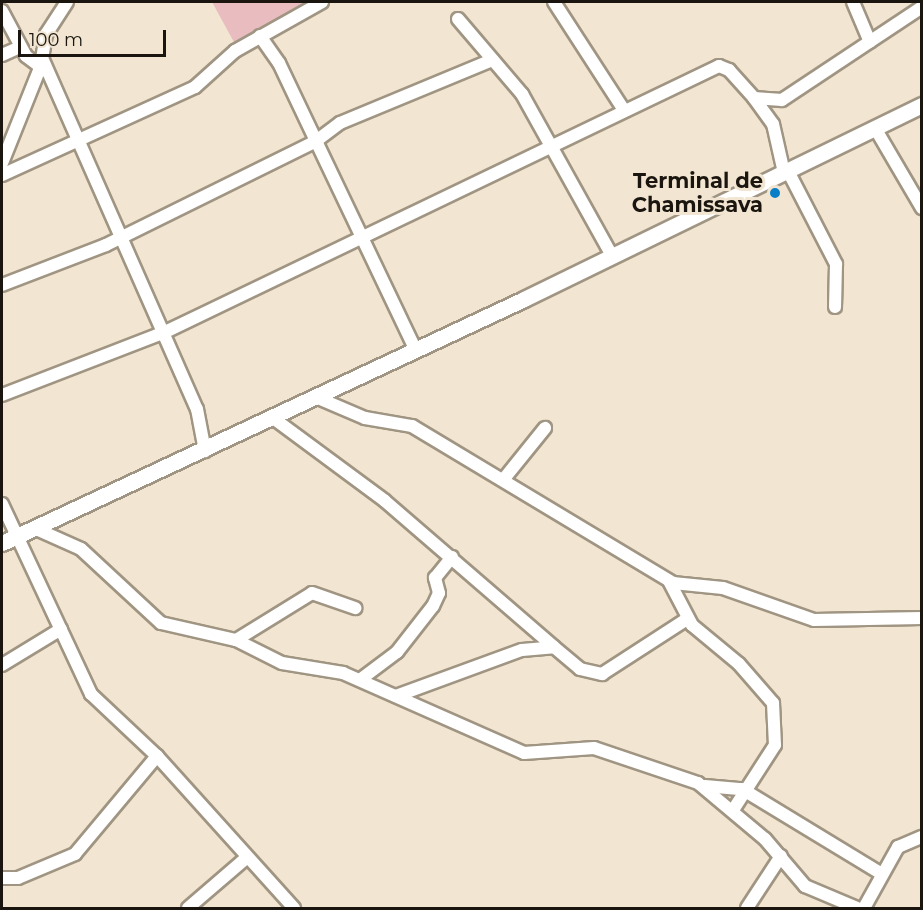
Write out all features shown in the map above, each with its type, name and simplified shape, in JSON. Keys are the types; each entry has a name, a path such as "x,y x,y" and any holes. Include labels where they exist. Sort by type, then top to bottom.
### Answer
{"street":[{"path":"67,2 41,48 44,70 79,139 197,409 205,450"},
{"path":"2,175 195,87 260,36 322,2"},
{"path":"554,2 624,110"},
{"path":"853,2 870,42"},
{"path":"773,124 782,100 921,7"},
{"path":"2,10 20,47 44,70"},
{"path":"458,19 522,94 612,256"},
{"path":"260,36 279,63 415,349"},
{"path":"2,55 20,47"},
{"path":"2,285 120,237 316,141 340,123 492,60"},
{"path":"2,395 163,333 550,144 719,66 729,70 773,124 786,172 836,264 836,308"},
{"path":"2,163 10,131 44,70"},
{"path":"754,98 782,100"},
{"path":"2,543 318,398 921,105"},
{"path":"875,128 921,208"},
{"path":"318,398 365,418 412,426 503,480 564,522 606,539 669,581 723,588 814,620 899,614 921,618"},
{"path":"273,418 452,557 554,647 587,672 602,674 687,619"},
{"path":"503,480 545,428"},
{"path":"2,504 91,694 157,756 245,859 294,909"},
{"path":"34,528 89,555 161,622 236,640 282,663 361,679 394,696 524,753 594,748 705,786 733,786 880,873"},
{"path":"361,679 396,652 433,606 439,593 435,578 452,557"},
{"path":"669,581 687,619 739,664 773,703 775,745 733,810"},
{"path":"236,640 312,593 355,608"},
{"path":"2,665 61,629"},
{"path":"394,696 498,655 554,647"},
{"path":"2,878 18,878 75,854 157,756"},
{"path":"705,786 781,856 806,885 857,909"},
{"path":"864,909 880,873 898,847 921,837"},
{"path":"747,909 781,856"},
{"path":"188,909 245,859"}],"shaded area":[{"path":"212,2 311,2 235,44"}],"place":[{"name":"Terminal de Chamissava","path":"775,193"}]}
